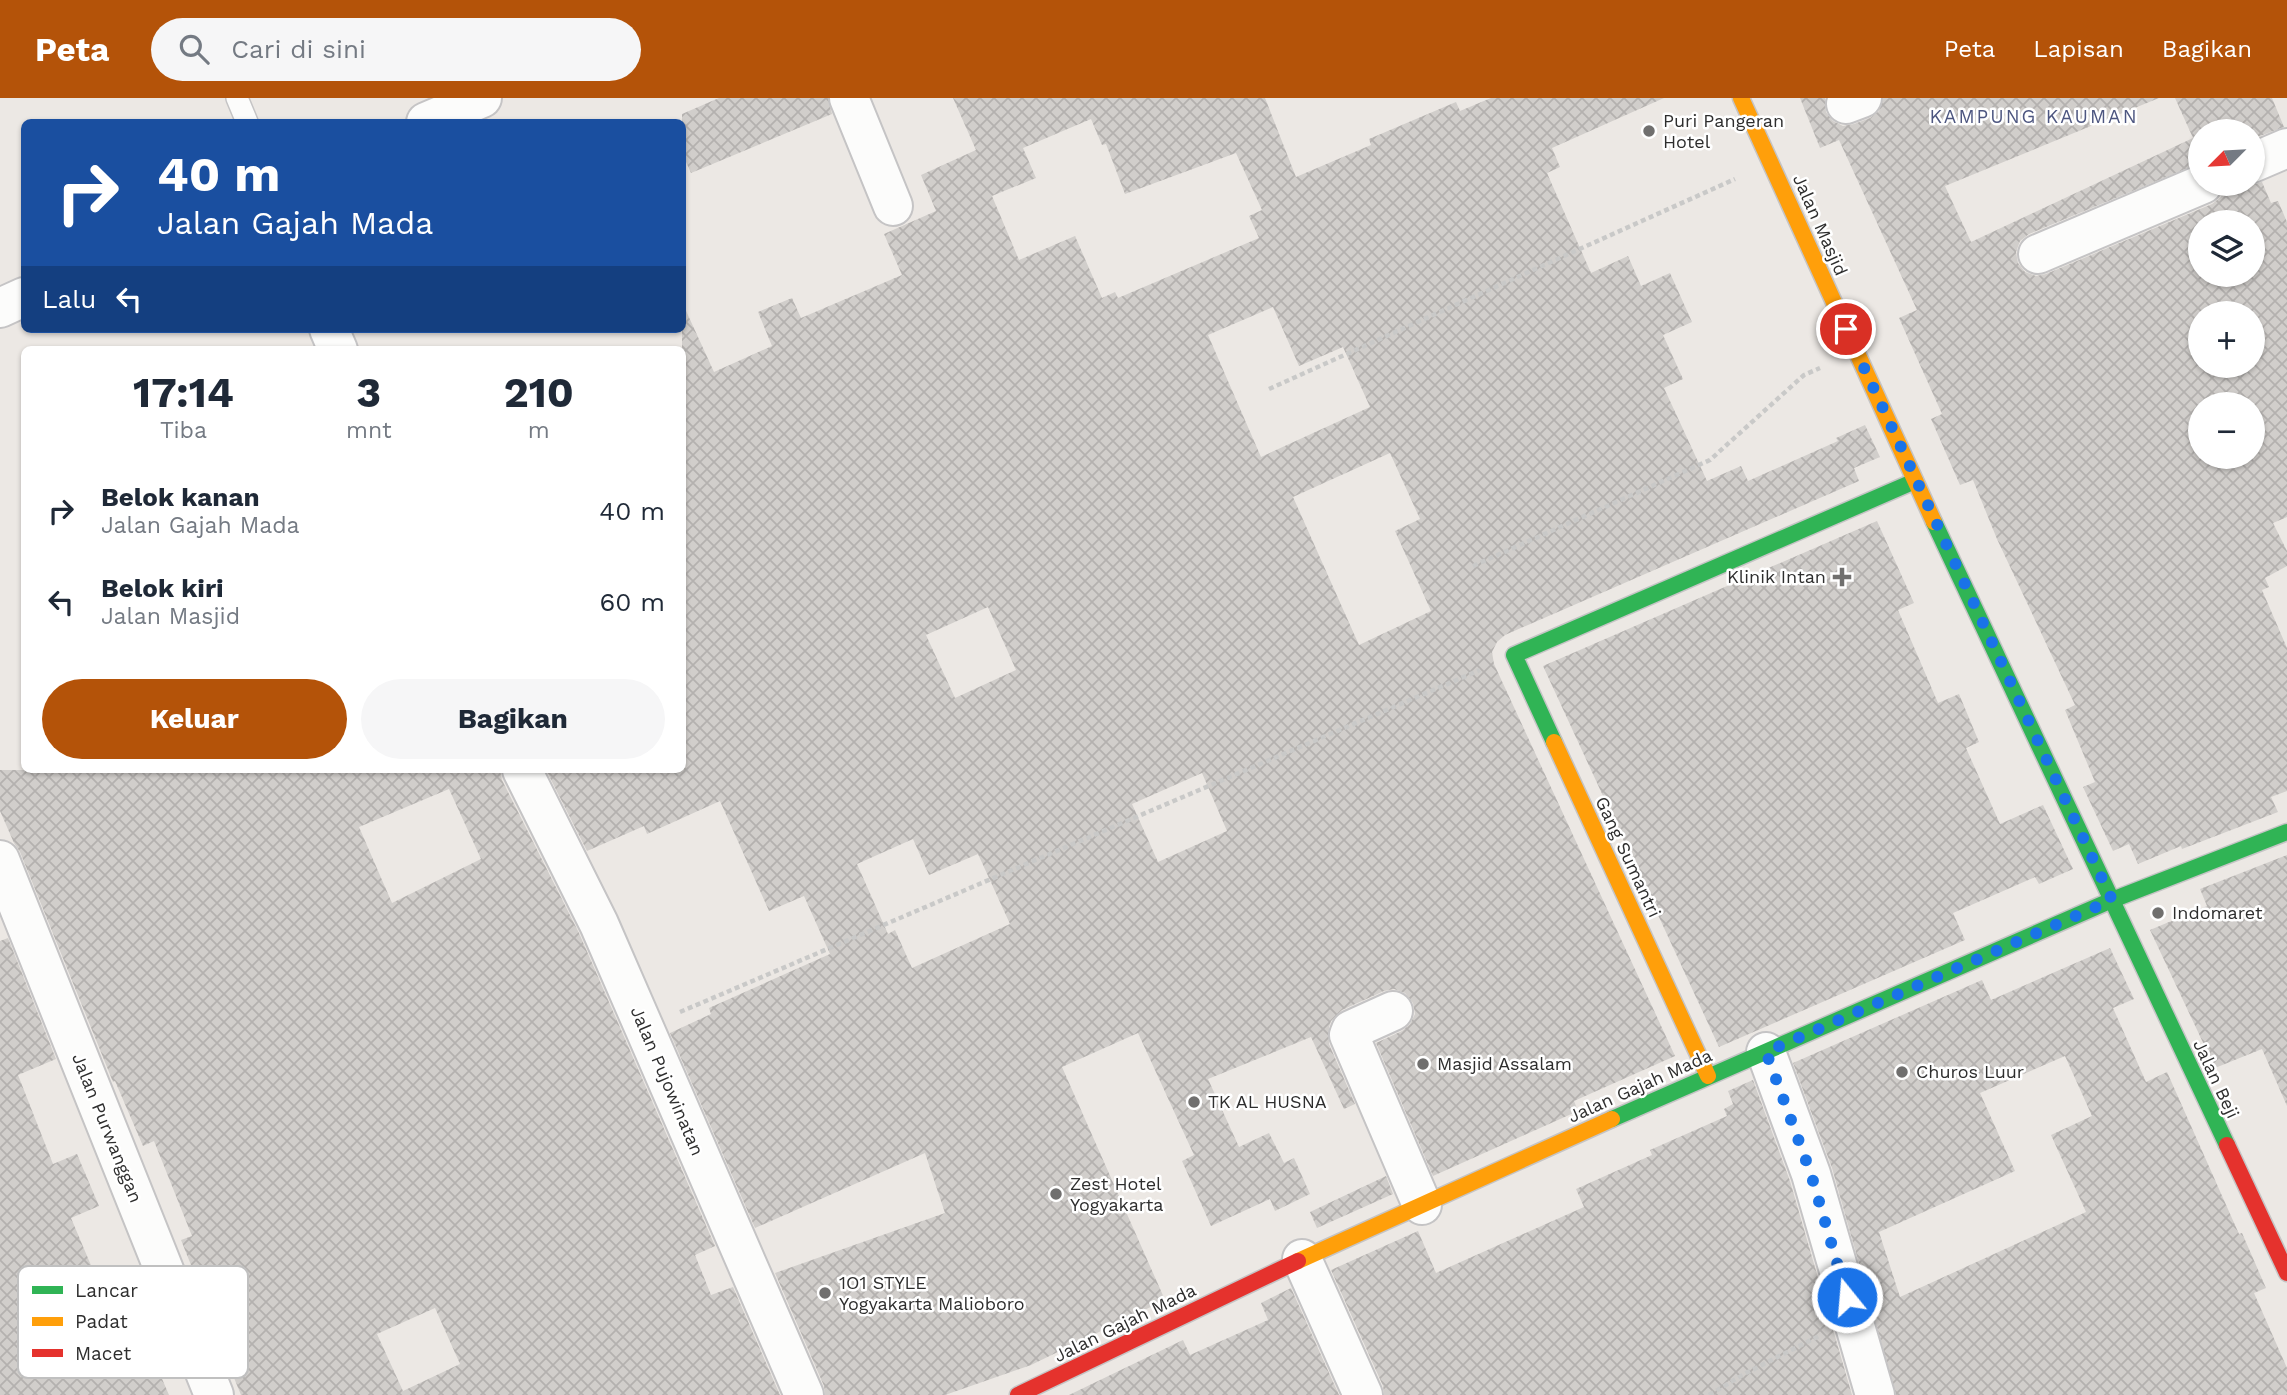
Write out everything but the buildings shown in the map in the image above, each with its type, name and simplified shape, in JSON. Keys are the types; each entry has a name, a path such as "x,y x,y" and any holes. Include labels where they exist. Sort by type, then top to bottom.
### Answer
{"street":[{"path":"433,119 482,98"},
{"path":"849,98 893,206"},
{"name":"Jalan Masjid","path":"1741,98 1915,481 2112,900"},
{"path":"2265,157 2287,148"},
{"path":"2038,254 2188,190"},
{"path":"0,308 21,299"},
{"path":"1514,655 1915,481"},
{"name":"Gang Sumantri","path":"1514,655 1708,1076"},
{"name":"Jalan Pujowinatan","path":"524,773 599,924 804,1395"},
{"name":"Jalan Gajah Mada","path":"1018,1395 1302,1259 1708,1076 2112,900 2287,832"},
{"name":"Jalan Purwanggan","path":"0,860 13,929 158,1266"},
{"name":"Jalan Beji","path":"2112,900 2287,1273"},
{"path":"1393,1011 1351,1030 1349,1035 1422,1205"},
{"path":"1766,1052 1811,1174 1875,1395"},
{"path":"1302,1259 1363,1395"},
{"name":"Jalan Purwanggan","path":"207,1378 214,1395"}],"lane":[{"path":"237,98 246,119"}],"path":[{"path":"1269,389 1770,163"},
{"path":"1473,566 1710,460 1804,375 1857,353"},
{"path":"644,1028 1514,655"},
{"path":"1709,1395 1745,1373 1854,1319"}],"traffic: fast":[{"path":"1554,742 1514,655 1915,481"},
{"path":"1934,522 2227,1145"},
{"path":"1612,1119 2112,900 2287,832"}],"traffic: slow":[{"path":"1741,98 1934,522"},
{"path":"1554,742 1708,1076"},
{"path":"1298,1261 1612,1119"}],"traffic: jam":[{"path":"2227,1145 2287,1273"},
{"path":"1018,1395 1298,1261"}],"place":[{"name":"Puri Pangeran Hotel","path":"1649,131"},
{"name":"Klinik Intan","path":"1842,577"},
{"name":"Indomaret","path":"2158,913"},
{"name":"Masjid Assalam","path":"1423,1064"},
{"name":"Churos Luur","path":"1902,1072"},
{"name":"TK AL HUSNA","path":"1194,1102"},
{"name":"Zest Hotel Yogyakarta","path":"1056,1194"},
{"name":"1O1 STYLE Yogyakarta Malioboro","path":"825,1293"}],"district":[{"name":"KAMPUNG KAUMAN","path":"2034,116"}],"route":[{"path":"1846,329 2112,900 1766,1052 1811,1174 1847,1297"}]}
